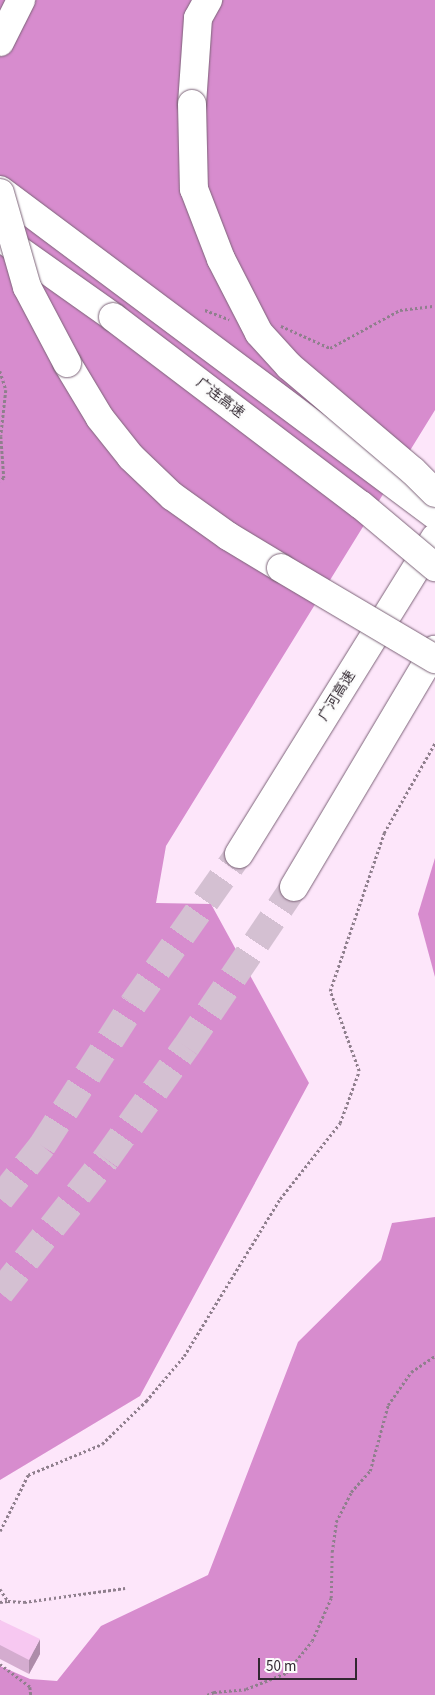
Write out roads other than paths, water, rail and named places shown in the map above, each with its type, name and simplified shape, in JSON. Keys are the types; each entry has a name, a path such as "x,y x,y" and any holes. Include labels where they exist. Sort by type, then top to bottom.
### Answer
{"highway":[{"path":"0,42 20,0"},
{"path":"208,0 198,18 192,104 194,189 220,259 259,333 289,366 413,471 435,493"},
{"path":"0,192 435,515"},
{"path":"0,192 28,287 67,363 100,418 131,457 172,496 228,536 435,659"},
{"name":"广连高速","path":"0,237 113,317 361,505 435,567"},
{"name":"广河高速","path":"239,854 435,538"},
{"path":"294,888 435,650"}],"tunnel":[{"path":"0,1199 42,1146 133,1004 239,854"},
{"path":"0,1293 106,1159 186,1047 294,887"}]}
